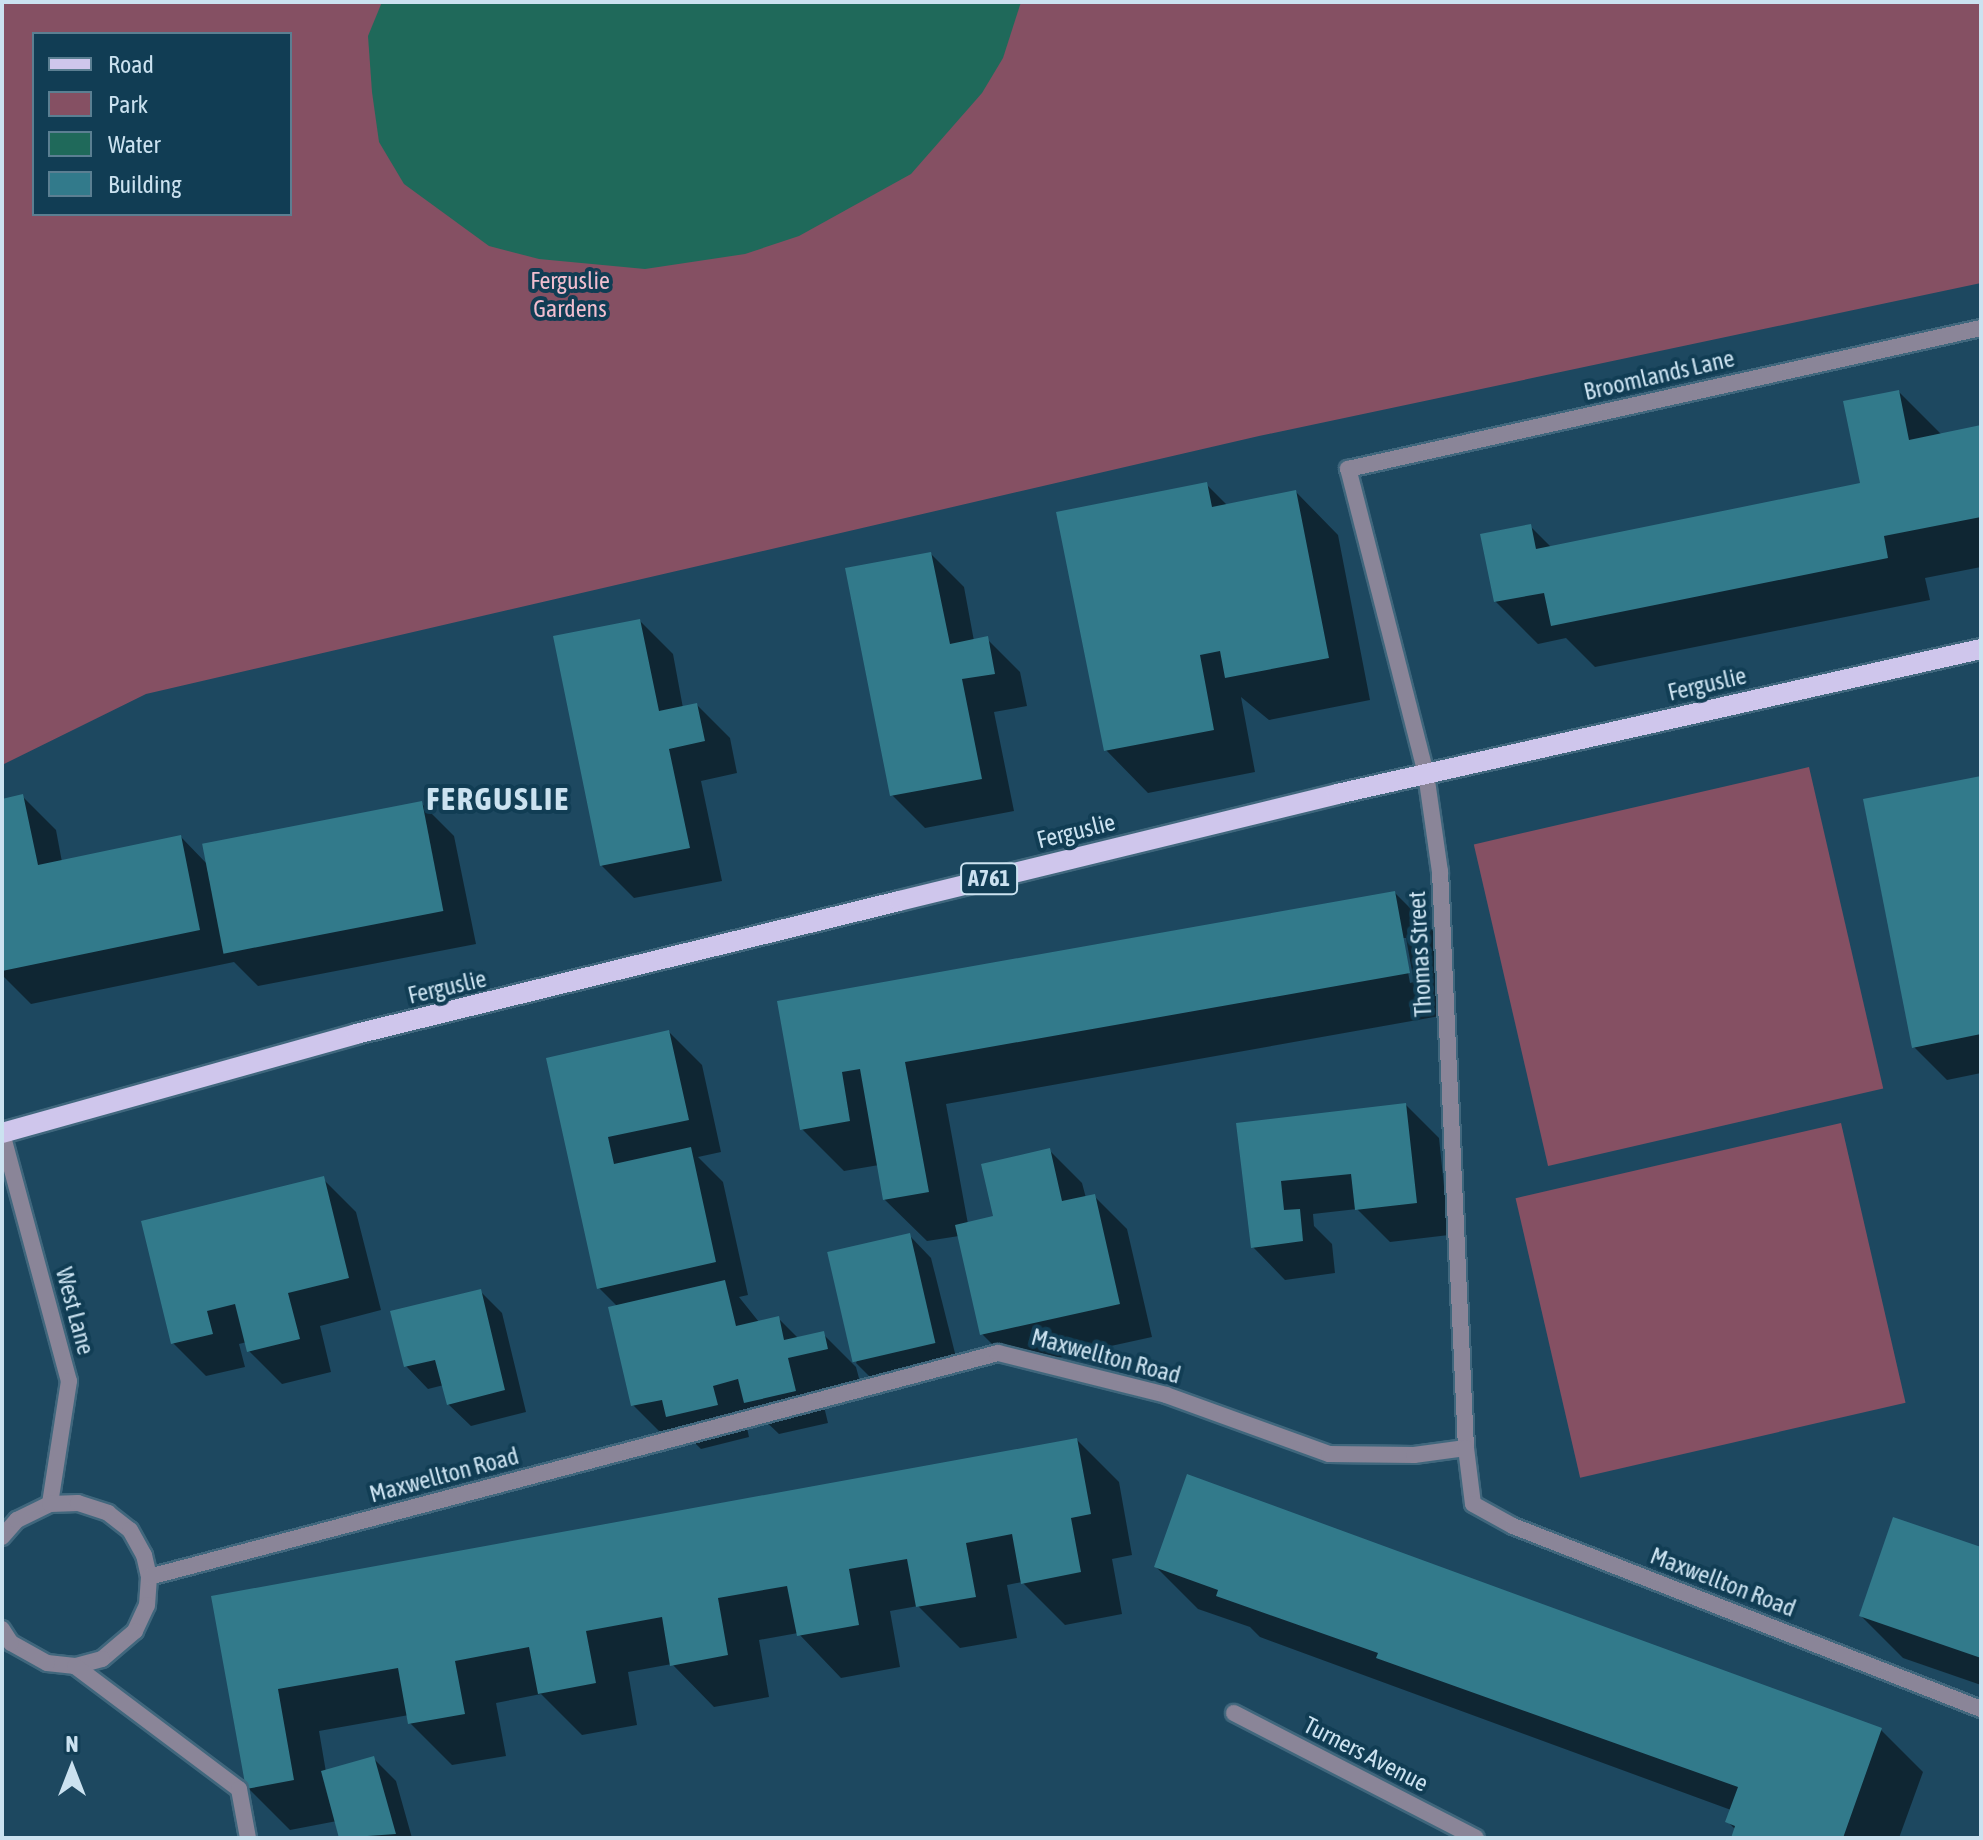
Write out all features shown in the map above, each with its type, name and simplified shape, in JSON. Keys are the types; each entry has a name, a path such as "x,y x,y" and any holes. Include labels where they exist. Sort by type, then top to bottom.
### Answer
{"main road":[{"name":"Ferguslie","path":"2,1133 356,1034 1426,774 1981,649"}],"street":[{"name":"Broomlands Lane","path":"1348,469 1981,328"},
{"name":"Thomas Street","path":"1348,469 1426,774 1440,872 1466,1448"},
{"name":"West Lane","path":"2,1133 69,1381 50,1504"},
{"name":"Maxwellton Road","path":"149,1577 998,1353 1166,1395 1329,1454 1414,1455 1466,1448 1473,1504 1513,1526 1981,1709"},
{"path":"2,1537 17,1520 50,1504 78,1503 108,1513 130,1530 144,1555 149,1577 147,1605 135,1631 102,1659 75,1666 47,1663 11,1643 2,1629"},
{"path":"75,1666 239,1789 248,1838"},
{"name":"Turners Avenue","path":"1234,1713 1476,1838"}],"green space":[{"name":"Ferguslie Gardens","path":"2,2 1981,2 1981,283 1259,436 146,694 2,765"},
{"path":"1809,767 1883,1089 1548,1166 1474,844"},
{"path":"1841,1123 1906,1403 1580,1478 1516,1198"}],"water":[{"path":"382,2 1021,2 1003,58 982,93 911,174 799,236 745,254 645,269 539,259 489,246 404,184 379,142 372,92 368,36"}],"building":[{"path":"1899,390 1909,440 1981,425 1981,517 1884,536 1888,558 1551,626 1544,593 1494,602 1480,534 1531,524 1536,549 1860,483 1843,401"},
{"path":"1207,482 1212,507 1296,490 1329,658 1225,678 1220,651 1200,655 1214,730 1104,751 1056,512"},
{"path":"931,552 950,644 988,636 995,674 962,679 982,779 890,796 845,568"},
{"path":"640,619 659,711 697,703 705,741 669,749 690,848 600,866 553,636"},
{"path":"1981,776 1981,1034 1912,1048 1863,799"},
{"path":"23,794 38,865 181,835 200,930 2,971 2,799"},
{"path":"422,801 443,911 223,954 202,844"},
{"path":"1395,891 1410,973 905,1062 929,1192 883,1200 860,1069 842,1072 850,1121 800,1130 777,1001"},
{"path":"669,1030 689,1120 608,1137 614,1164 691,1147 716,1262 597,1289 546,1058"},
{"path":"1406,1103 1417,1203 1355,1210 1351,1174 1281,1181 1284,1210 1300,1209 1303,1241 1251,1248 1236,1123"},
{"path":"1050,1148 1062,1201 1095,1194 1120,1304 980,1335 955,1225 993,1216 981,1164"},
{"path":"324,1176 349,1278 288,1293 300,1339 247,1352 235,1304 207,1311 213,1334 171,1344 141,1221"},
{"path":"910,1233 935,1343 853,1362 827,1252"},
{"path":"725,1280 736,1326 779,1316 784,1340 824,1331 828,1349 788,1358 796,1391 744,1403 738,1379 713,1386 718,1405 666,1417 662,1400 631,1406 608,1307"},
{"path":"481,1289 505,1390 447,1405 435,1360 404,1367 390,1311"},
{"path":"1077,1438 1091,1514 1071,1518 1081,1572 1021,1584 1012,1534 966,1543 976,1597 916,1607 907,1559 849,1569 859,1625 797,1636 787,1586 718,1598 728,1655 670,1666 662,1617 586,1631 596,1683 538,1694 529,1647 455,1661 465,1714 408,1724 398,1668 278,1689 294,1780 246,1789 211,1596"},
{"path":"1187,1474 1882,1728 1843,1838 1731,1838 1735,1826 1725,1822 1738,1787 1376,1658 1378,1653 1216,1596 1218,1590 1154,1567"},
{"path":"1893,1517 1981,1547 1981,1658 1859,1616"},
{"path":"374,1756 396,1834 339,1838 321,1771"}],"district":[{"name":"FERGUSLIE","path":"498,799"}]}
